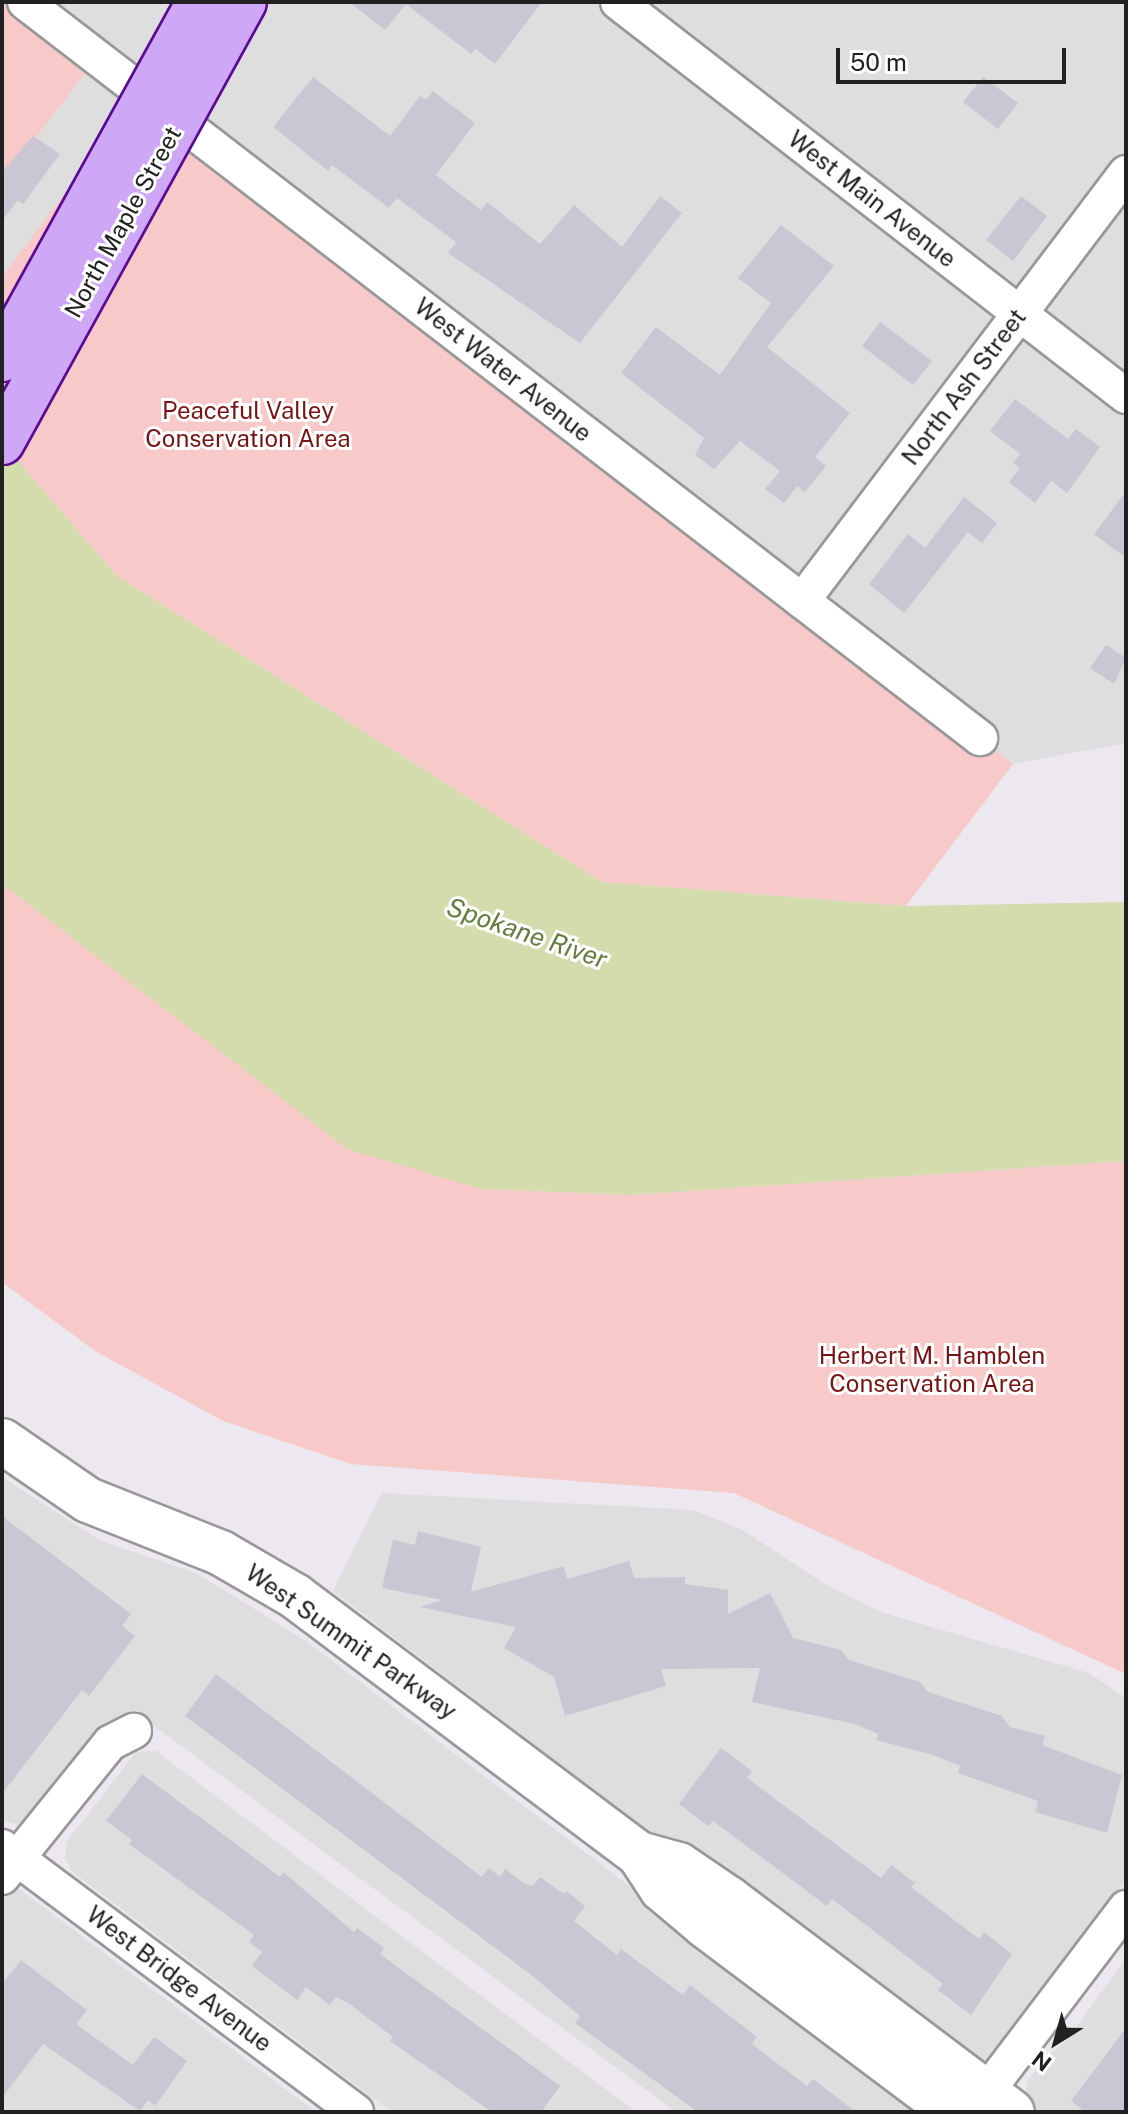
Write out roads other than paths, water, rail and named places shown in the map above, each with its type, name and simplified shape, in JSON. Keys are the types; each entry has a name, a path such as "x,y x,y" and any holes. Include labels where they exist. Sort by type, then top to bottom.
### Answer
{"main road":[{"name":"North Maple Street","path":"2,359 199,2"},
{"name":"North Maple Street","path":"2,442 244,2"}],"street":[{"name":"West Water Avenue","path":"25,2 980,738"},
{"name":"West Main Avenue","path":"618,2 1126,396"},
{"name":"North Ash Street","path":"802,601 1126,173"},
{"name":"West Summit Parkway","path":"2,1441 88,1500 221,1553 272,1580 639,1854 662,1889 706,1926 981,2107"},
{"path":"7,1861 110,1743 134,1731"},
{"name":"West Bridge Avenue","path":"7,1861 356,2112"},
{"path":"981,2107 1126,1908"}],"water":[{"name":"Spokane River","path":"2,442 117,576 602,882 906,906 1126,902 1126,1161 630,1195 481,1189 347,1149 2,884"}],"park label":[{"name":"Peaceful Valley Conservation Area","path":"248,425"},
{"name":"Herbert M. Hamblen Conservation Area","path":"932,1370"}]}
